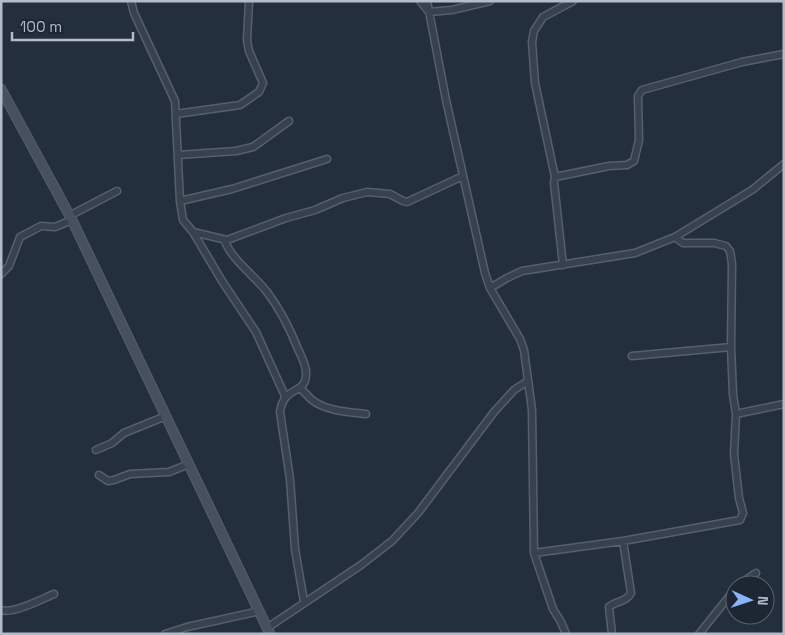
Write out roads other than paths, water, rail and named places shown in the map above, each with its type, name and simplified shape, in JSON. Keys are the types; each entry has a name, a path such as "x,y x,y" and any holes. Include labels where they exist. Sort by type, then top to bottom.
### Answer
{"main road":[{"path":"1,89 71,218 268,631"}],"street":[{"path":"131,1 134,13 175,101 180,201 183,220 193,232 222,281 256,332 285,396"},
{"path":"176,114 240,104 259,92 263,83 249,51 247,40 249,1"},
{"path":"420,1 429,12"},
{"path":"427,1 431,29 484,273 490,288 520,339 524,350 532,410 534,554 553,609 566,634"},
{"path":"429,12 452,10 490,1"},
{"path":"563,265 554,183 555,176 535,83 532,42 534,31 543,17 573,1"},
{"path":"555,176 608,166 627,165 634,161 639,140 638,96 642,90 742,62 784,54"},
{"path":"178,155 236,151 253,147 289,122"},
{"path":"180,201 232,189 327,159"},
{"path":"490,288 522,272 635,253 675,238 752,190 784,164"},
{"path":"193,232 227,240 286,218 315,210 343,198 367,192 390,194 407,202 463,176"},
{"path":"1,274 9,266 20,237 40,226 55,227 117,191"},
{"path":"534,554 623,541 740,520 743,513 739,498 734,454 736,414 732,395 732,264 730,251 726,246 714,243 683,243 675,238"},
{"path":"227,240 227,245 267,292 284,319 307,372 305,383 285,396 280,412 290,479 295,549 304,602"},
{"path":"632,356 731,347"},
{"path":"268,631 304,602 392,541 418,513 494,412 514,390 528,381"},
{"path":"300,388 312,400 327,407 343,412 366,414"},
{"path":"736,414 784,404"},
{"path":"96,450 112,443 124,433 166,416"},
{"path":"99,475 108,480 114,480 130,474 168,472 189,464"},
{"path":"612,634 609,607 611,604 627,598 631,594 623,541"},
{"path":"1,610 6,612 17,609 54,594"},
{"path":"699,634 725,602"},
{"path":"165,634 187,627 260,611"}]}
